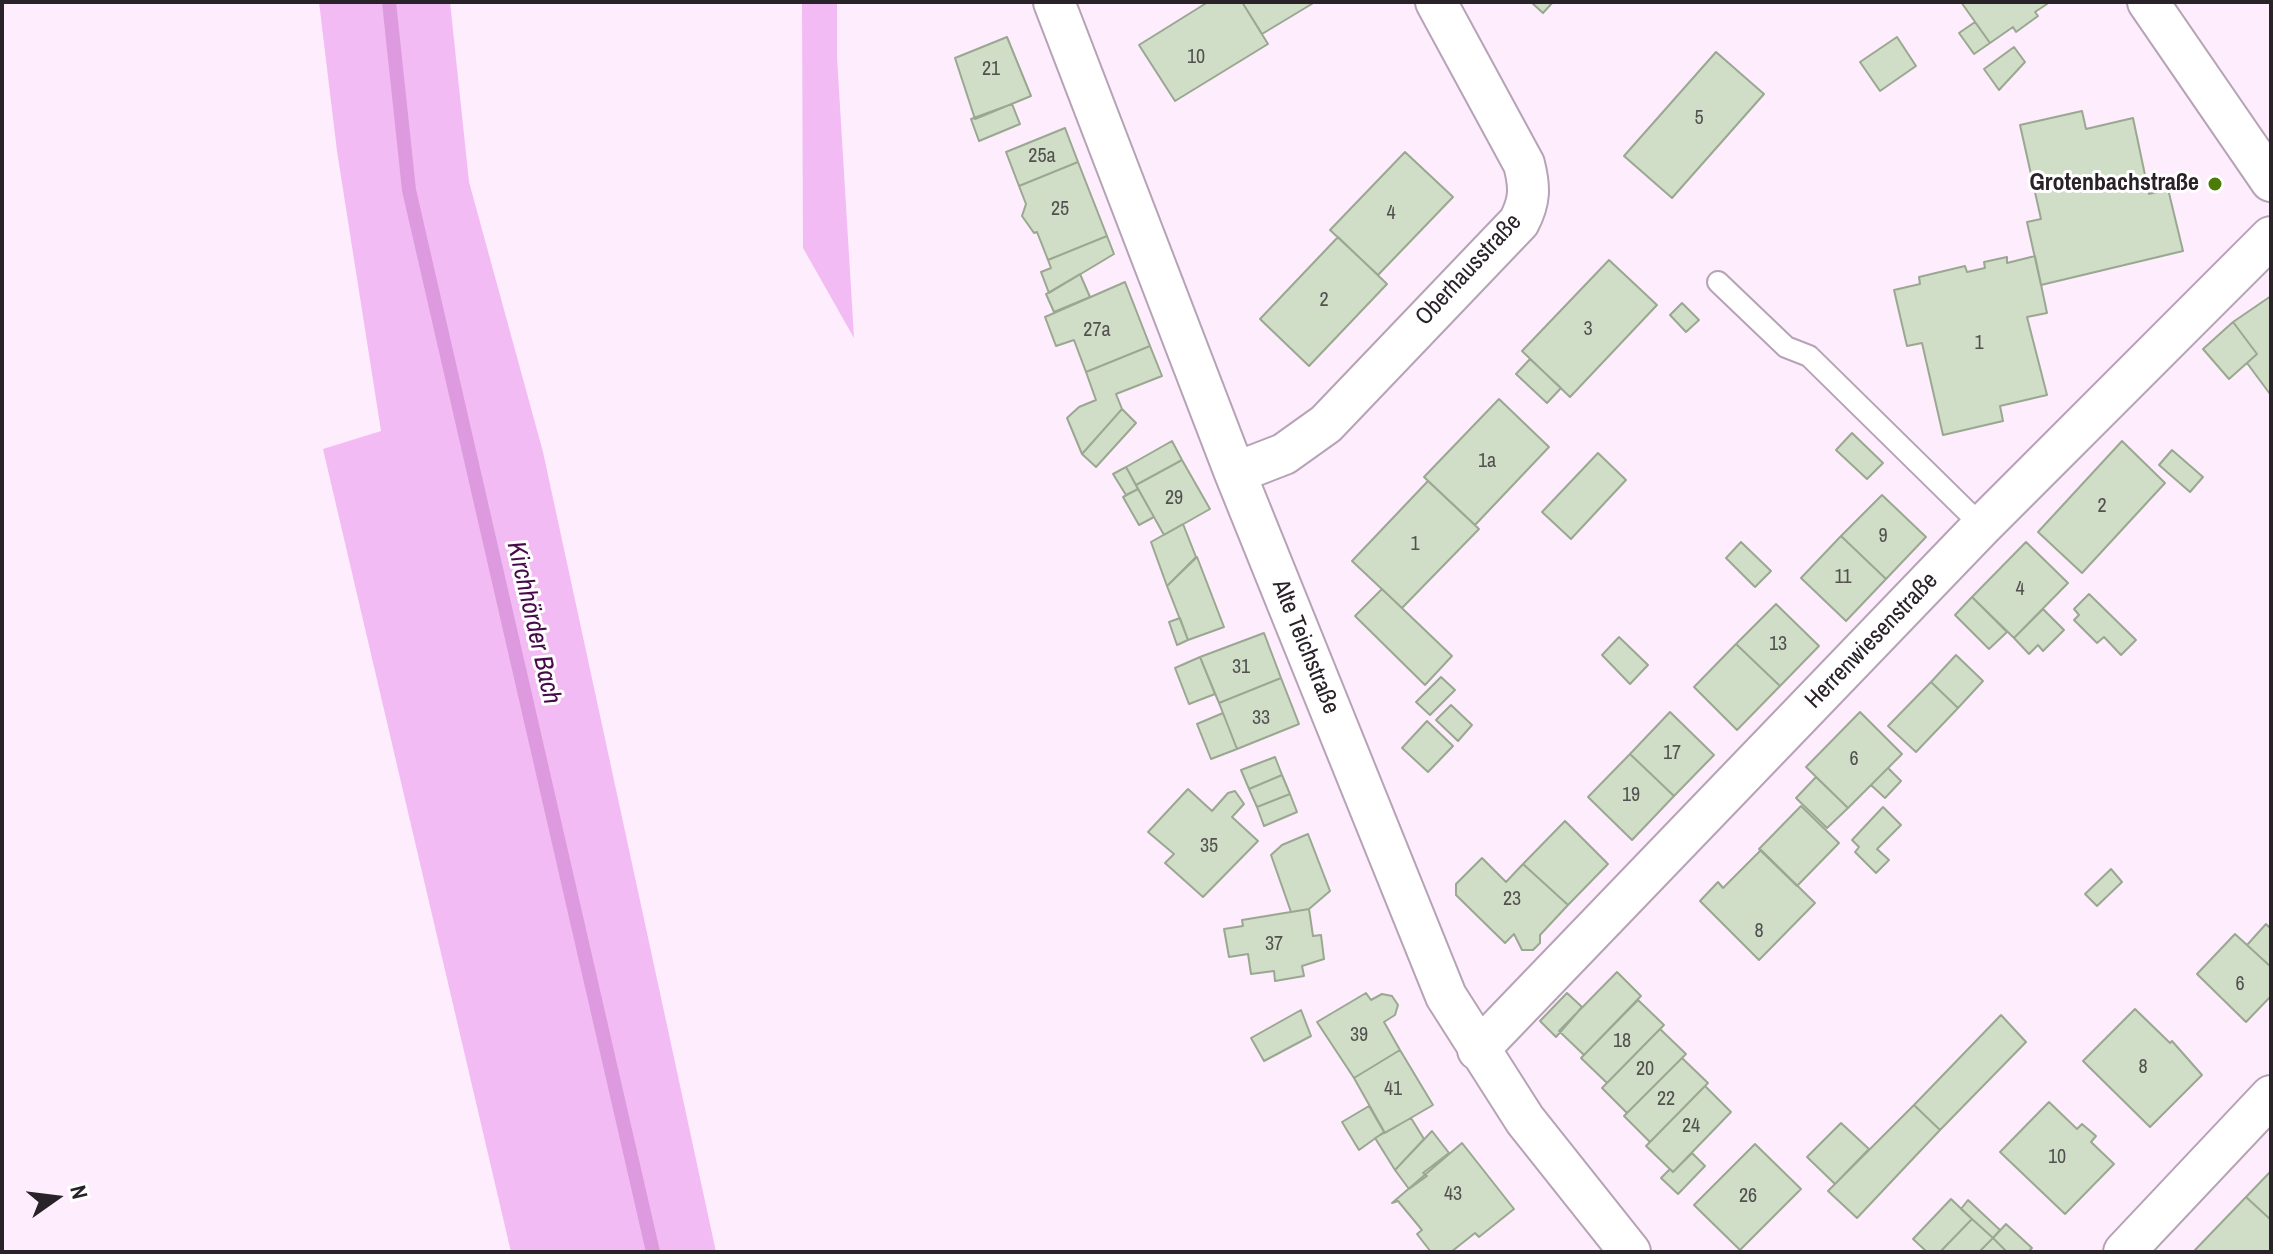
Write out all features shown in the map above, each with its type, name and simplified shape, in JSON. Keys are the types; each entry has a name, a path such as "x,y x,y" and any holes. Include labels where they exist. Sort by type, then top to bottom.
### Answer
{"street":[{"name":"Alte Teichstraße","path":"1054,2 1235,473 1446,996 1525,1120 1630,1252"},
{"name":"Oberhausstraße","path":"1235,473 1284,454 1326,424 1519,222 1528,205 1530,186 1524,164 1436,2"},
{"path":"2148,2 2268,166"},
{"name":"Herrenwiesenstraße","path":"1478,1050 1982,526 2271,237"},
{"path":"2124,1252 2271,1096"}],"lane":[{"path":"1718,282 1786,347 1809,356 1982,526"}],"shaded area":[{"path":"319,2 450,2 469,182 543,452 716,1252 511,1252 323,449 381,431 337,151"},
{"path":"802,2 837,2 837,57 854,338 803,248"}],"building":[{"path":"1208,2 1242,2 1268,44 1175,101 1139,45"},
{"path":"1242,2 1315,2 1262,34"},
{"path":"1531,2 1553,2 1543,13"},
{"path":"1961,2 2047,4 2035,12 2038,16 2016,32 2013,27 1990,43"},
{"path":"1975,22 1990,43 1974,54 1959,33"},
{"path":"1007,37 1031,96 975,119 955,58"},
{"path":"1897,37 1916,66 1880,91 1860,62"},
{"path":"2014,47 2025,62 1999,90 1984,69"},
{"path":"1716,52 1764,94 1672,198 1624,156"},
{"path":"1012,104 1020,124 979,141 971,119"},
{"path":"2082,111 2086,129 2133,118 2149,194 2168,189 2183,251 2041,285 2027,222 2041,219 2020,125"},
{"path":"1065,128 1078,162 1019,186 1006,152"},
{"path":"1405,152 1453,197 1378,275 1330,230"},
{"path":"1078,162 1107,236 1048,260 1037,232 1034,233 1022,216 1026,204 1019,186"},
{"path":"1107,236 1114,254 1049,293 1041,272 1051,268 1048,260"},
{"path":"1338,237 1387,284 1309,366 1260,319"},
{"path":"2035,256 2047,313 2027,317 2047,395 2000,406 2003,421 1943,435 1922,343 1907,346 1894,290 1920,284 1919,277 1965,266 1967,272 1985,268 1984,262 2007,257 2007,263"},
{"path":"1609,260 1657,305 1570,397 1522,351"},
{"path":"1080,274 1090,297 1054,312 1046,294"},
{"path":"1125,282 1150,346 1086,372 1074,340 1056,346 1045,317"},
{"path":"2271,296 2270,394 2247,363 2257,354 2233,322"},
{"path":"1682,303 1699,320 1686,332 1670,315"},
{"path":"2233,322 2257,354 2229,379 2203,349"},
{"path":"1150,346 1162,376 1116,394 1122,409 1082,454 1067,418 1079,407 1096,400 1086,372"},
{"path":"1530,359 1561,388 1547,403 1516,374"},
{"path":"1499,399 1549,447 1475,525 1424,477"},
{"path":"1122,409 1136,423 1096,467 1082,454"},
{"path":"1852,433 1883,463 1867,479 1836,450"},
{"path":"1172,441 1182,460 1136,485 1126,467"},
{"path":"2122,441 2165,483 2082,573 2038,532"},
{"path":"2172,450 2203,477 2190,492 2159,465"},
{"path":"1598,453 1626,480 1571,539 1542,512"},
{"path":"1182,460 1210,509 1164,535 1136,485"},
{"path":"1126,467 1138,489 1126,495 1113,474"},
{"path":"1428,481 1479,529 1402,608 1352,561"},
{"path":"1138,489 1154,517 1139,525 1123,497"},
{"path":"1882,495 1926,537 1886,579 1841,536"},
{"path":"1183,524 1196,557 1167,586 1151,542"},
{"path":"1841,536 1886,579 1846,621 1801,578"},
{"path":"1741,542 1771,571 1755,587 1726,558"},
{"path":"2026,542 2068,583 2014,638 1972,597"},
{"path":"1197,557 1224,627 1188,640 1167,586"},
{"path":"1382,589 1452,656 1425,685 1355,616"},
{"path":"2089,594 2136,640 2121,655 2104,637 2097,643 2074,620 2079,615 2074,609"},
{"path":"1972,597 2007,632 1989,649 1955,615"},
{"path":"1776,604 1819,646 1780,686 1736,644"},
{"path":"2043,609 2064,630 2043,651 2038,645 2029,654 2014,638"},
{"path":"1180,618 1188,640 1177,645 1169,622"},
{"path":"1264,633 1281,678 1219,703 1200,657"},
{"path":"1619,637 1648,665 1630,684 1602,655"},
{"path":"1736,644 1780,686 1737,730 1694,687"},
{"path":"1956,655 1983,681 1958,708 1931,682"},
{"path":"1200,657 1215,694 1189,704 1175,668"},
{"path":"1441,677 1455,690 1430,715 1416,702"},
{"path":"1281,678 1299,724 1237,749 1219,703"},
{"path":"1931,682 1958,708 1916,752 1888,726"},
{"path":"1451,705 1472,725 1458,741 1436,720"},
{"path":"1670,712 1714,755 1674,796 1630,754"},
{"path":"1860,712 1902,754 1848,808 1806,767"},
{"path":"1223,713 1237,749 1211,759 1197,724"},
{"path":"1427,721 1453,746 1428,772 1402,748"},
{"path":"1630,754 1674,796 1632,840 1588,797"},
{"path":"1275,757 1282,775 1249,789 1241,770"},
{"path":"1888,768 1901,781 1885,798 1871,785"},
{"path":"1282,775 1290,794 1257,807 1249,789"},
{"path":"1816,777 1848,808 1827,828 1796,798"},
{"path":"1188,789 1212,811 1228,793 1235,791 1244,804 1232,817 1258,841 1203,897 1165,863 1174,854 1148,832"},
{"path":"1290,794 1297,812 1264,826 1257,807"},
{"path":"1801,806 1839,843 1797,886 1759,849"},
{"path":"1883,807 1901,825 1877,849 1889,860 1876,873 1855,852 1859,847 1852,840"},
{"path":"1565,821 1608,864 1568,905 1523,864"},
{"path":"1308,834 1330,891 1309,909 1291,912 1271,855 1282,845"},
{"path":"1761,850 1815,903 1759,960 1700,901 1718,882 1723,888"},
{"path":"1482,858 1506,882 1523,864 1568,905 1540,935 1540,943 1533,950 1522,950 1514,934 1505,943 1456,895 1456,884"},
{"path":"2111,869 2122,882 2097,906 2085,894"},
{"path":"1309,909 1313,936 1321,935 1324,959 1302,966 1304,976 1275,981 1274,971 1251,974 1248,954 1229,957 1224,929 1243,926 1242,920"},
{"path":"2266,924 2271,929 2271,967 2247,945"},
{"path":"2235,934 2271,967 2271,996 2246,1022 2197,974"},
{"path":"1617,972 1641,996 1584,1055 1559,1031"},
{"path":"1366,993 1371,1000 1382,994 1392,996 1398,1005 1395,1015 1384,1022 1400,1050 1354,1078 1317,1022"},
{"path":"1567,993 1582,1007 1556,1037 1540,1021"},
{"path":"1638,1000 1664,1025 1607,1083 1581,1058"},
{"path":"2135,1009 2170,1043 2172,1041 2202,1075 2150,1127 2083,1061"},
{"path":"1301,1010 1311,1036 1264,1061 1251,1038"},
{"path":"2001,1015 2026,1042 1940,1130 1914,1105"},
{"path":"1660,1029 1686,1054 1627,1113 1602,1088"},
{"path":"1400,1050 1433,1105 1385,1133 1354,1078"},
{"path":"1682,1058 1708,1083 1650,1142 1624,1116"},
{"path":"1705,1086 1731,1112 1673,1172 1646,1146"},
{"path":"2049,1102 2077,1129 2082,1124 2096,1136 2091,1142 2114,1164 2065,1214 2000,1152"},
{"path":"1914,1105 1940,1130 1857,1218 1828,1191"},
{"path":"1369,1106 1384,1132 1359,1150 1342,1122"},
{"path":"1411,1118 1424,1139 1395,1170 1375,1138"},
{"path":"1841,1123 1869,1149 1835,1184 1807,1157"},
{"path":"1432,1131 1449,1153 1423,1173 1427,1176 1409,1189 1395,1170"},
{"path":"1462,1143 1514,1209 1479,1237 1475,1233 1451,1252 1431,1252 1417,1234 1422,1230 1398,1201 1392,1203"},
{"path":"1755,1144 1801,1189 1740,1250 1694,1205"},
{"path":"1692,1153 1705,1166 1678,1194 1661,1178 1670,1169 1673,1172"},
{"path":"2271,1171 2271,1220 2246,1197"},
{"path":"2246,1197 2271,1220 2271,1252 2197,1252 2195,1250"},
{"path":"1951,1199 1972,1219 1940,1252 1927,1252 1913,1239"},
{"path":"1968,1200 2000,1230 1993,1238 1961,1209"},
{"path":"1972,1219 1993,1238 1979,1252 1940,1252"},
{"path":"2006,1224 2032,1248 2028,1252 2007,1252 1993,1238"},
{"path":"1993,1238 2007,1252 1979,1252"}],"waterway":[{"name":"Kirchhörder Bach","path":"389,2 409,190 653,1252"}],"place":[{"name":"Grotenbachstraße","path":"2215,184"}]}
